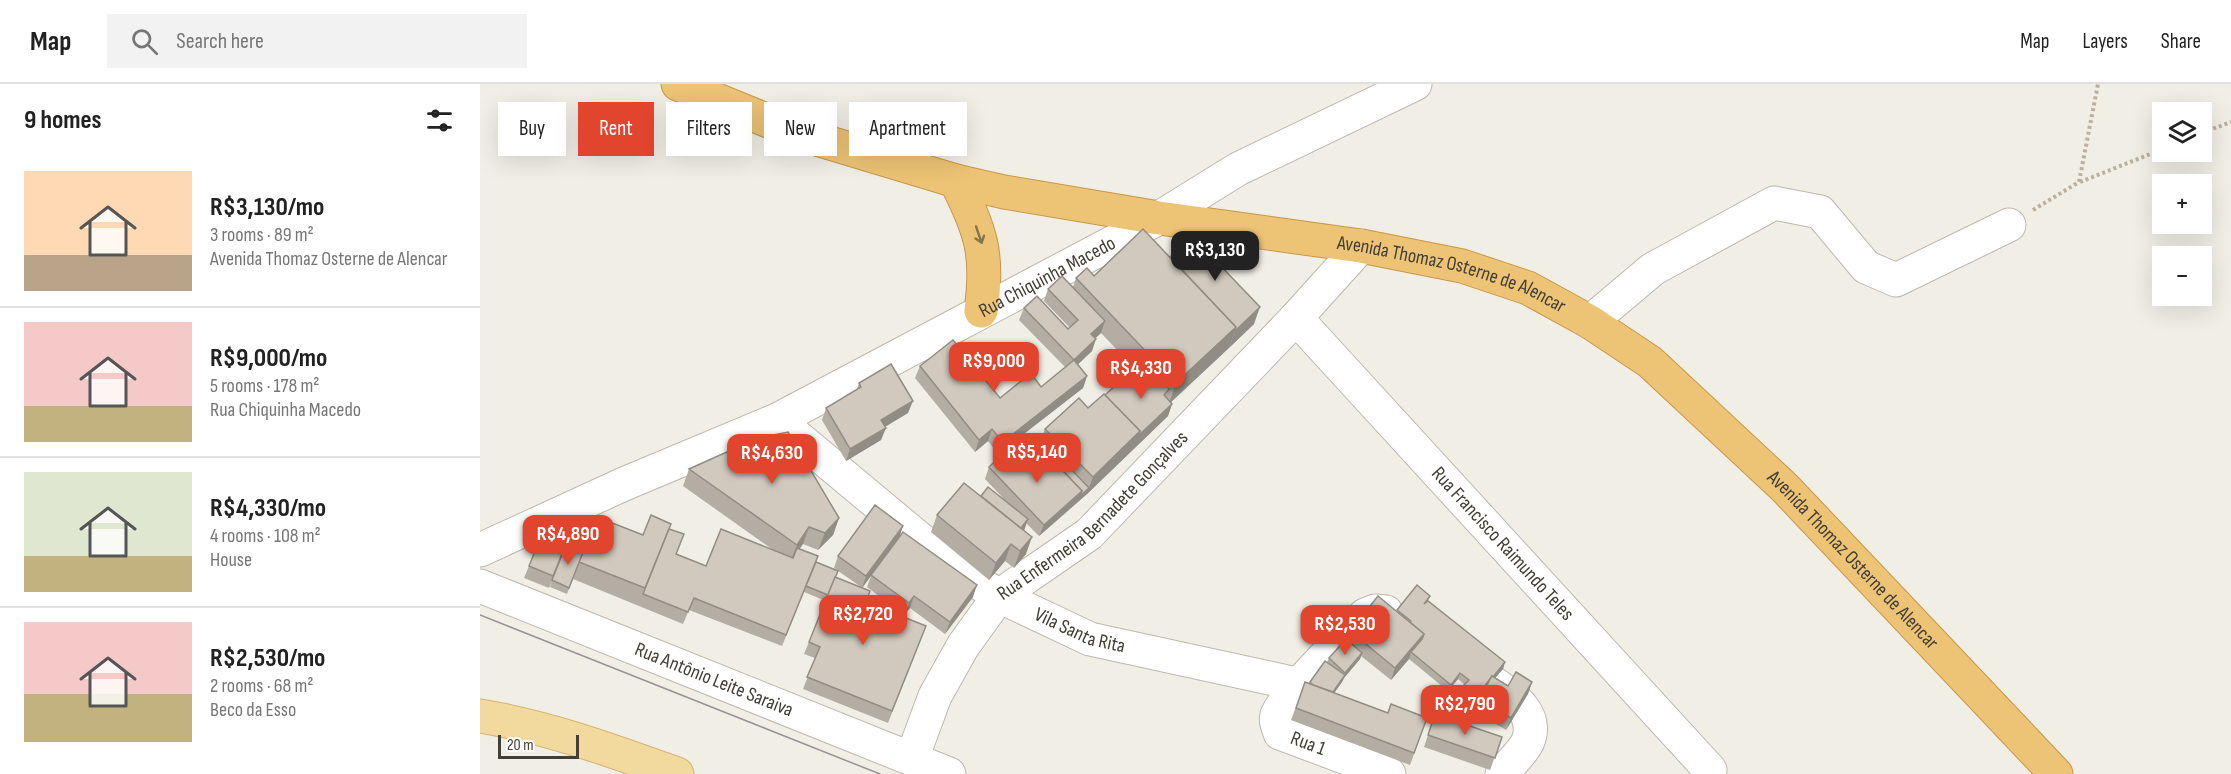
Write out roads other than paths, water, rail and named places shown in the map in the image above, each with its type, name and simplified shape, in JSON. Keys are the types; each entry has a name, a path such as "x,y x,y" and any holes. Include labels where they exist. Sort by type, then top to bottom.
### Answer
{"highway":[{"name":"Avenida Thomaz Osterne de Alencar","path":"678,84 800,134 956,181 1159,218 1361,246 1462,266 1528,288 1590,322 1650,362 1785,488 2056,774"},
{"path":"956,181 982,240 986,282 981,312"}],"main road":[{"path":"480,717 503,720 596,745 677,774"}],"street":[{"name":"Rua Chiquinha Macedo","path":"480,550 624,484 777,420 1159,218 1238,170 1415,84"},
{"path":"1590,322 1653,269 1774,203 1820,212 1866,267 1896,280 2009,225"},
{"name":"Rua Enfermeira Bernadete Gonçalves","path":"912,758 935,696 963,646 999,596 1089,534 1296,318 1361,246"},
{"name":"Rua Francisco Raimundo Teles","path":"1296,318 1710,771"},
{"name":"Vila Santa Rita","path":"777,420 951,565 999,596 1090,639 1301,685"},
{"name":"Rua Antônio Leite Saraiva","path":"480,586 949,774"},
{"path":"1301,685 1365,615 1375,611 1388,612 1403,615 1412,622"},
{"path":"1458,656 1521,704 1530,729 1528,742 1502,774"},
{"name":"Rua 1","path":"1301,685 1277,714 1280,733 1389,774"}],"tram line":[{"path":"480,615 880,774"}]}
